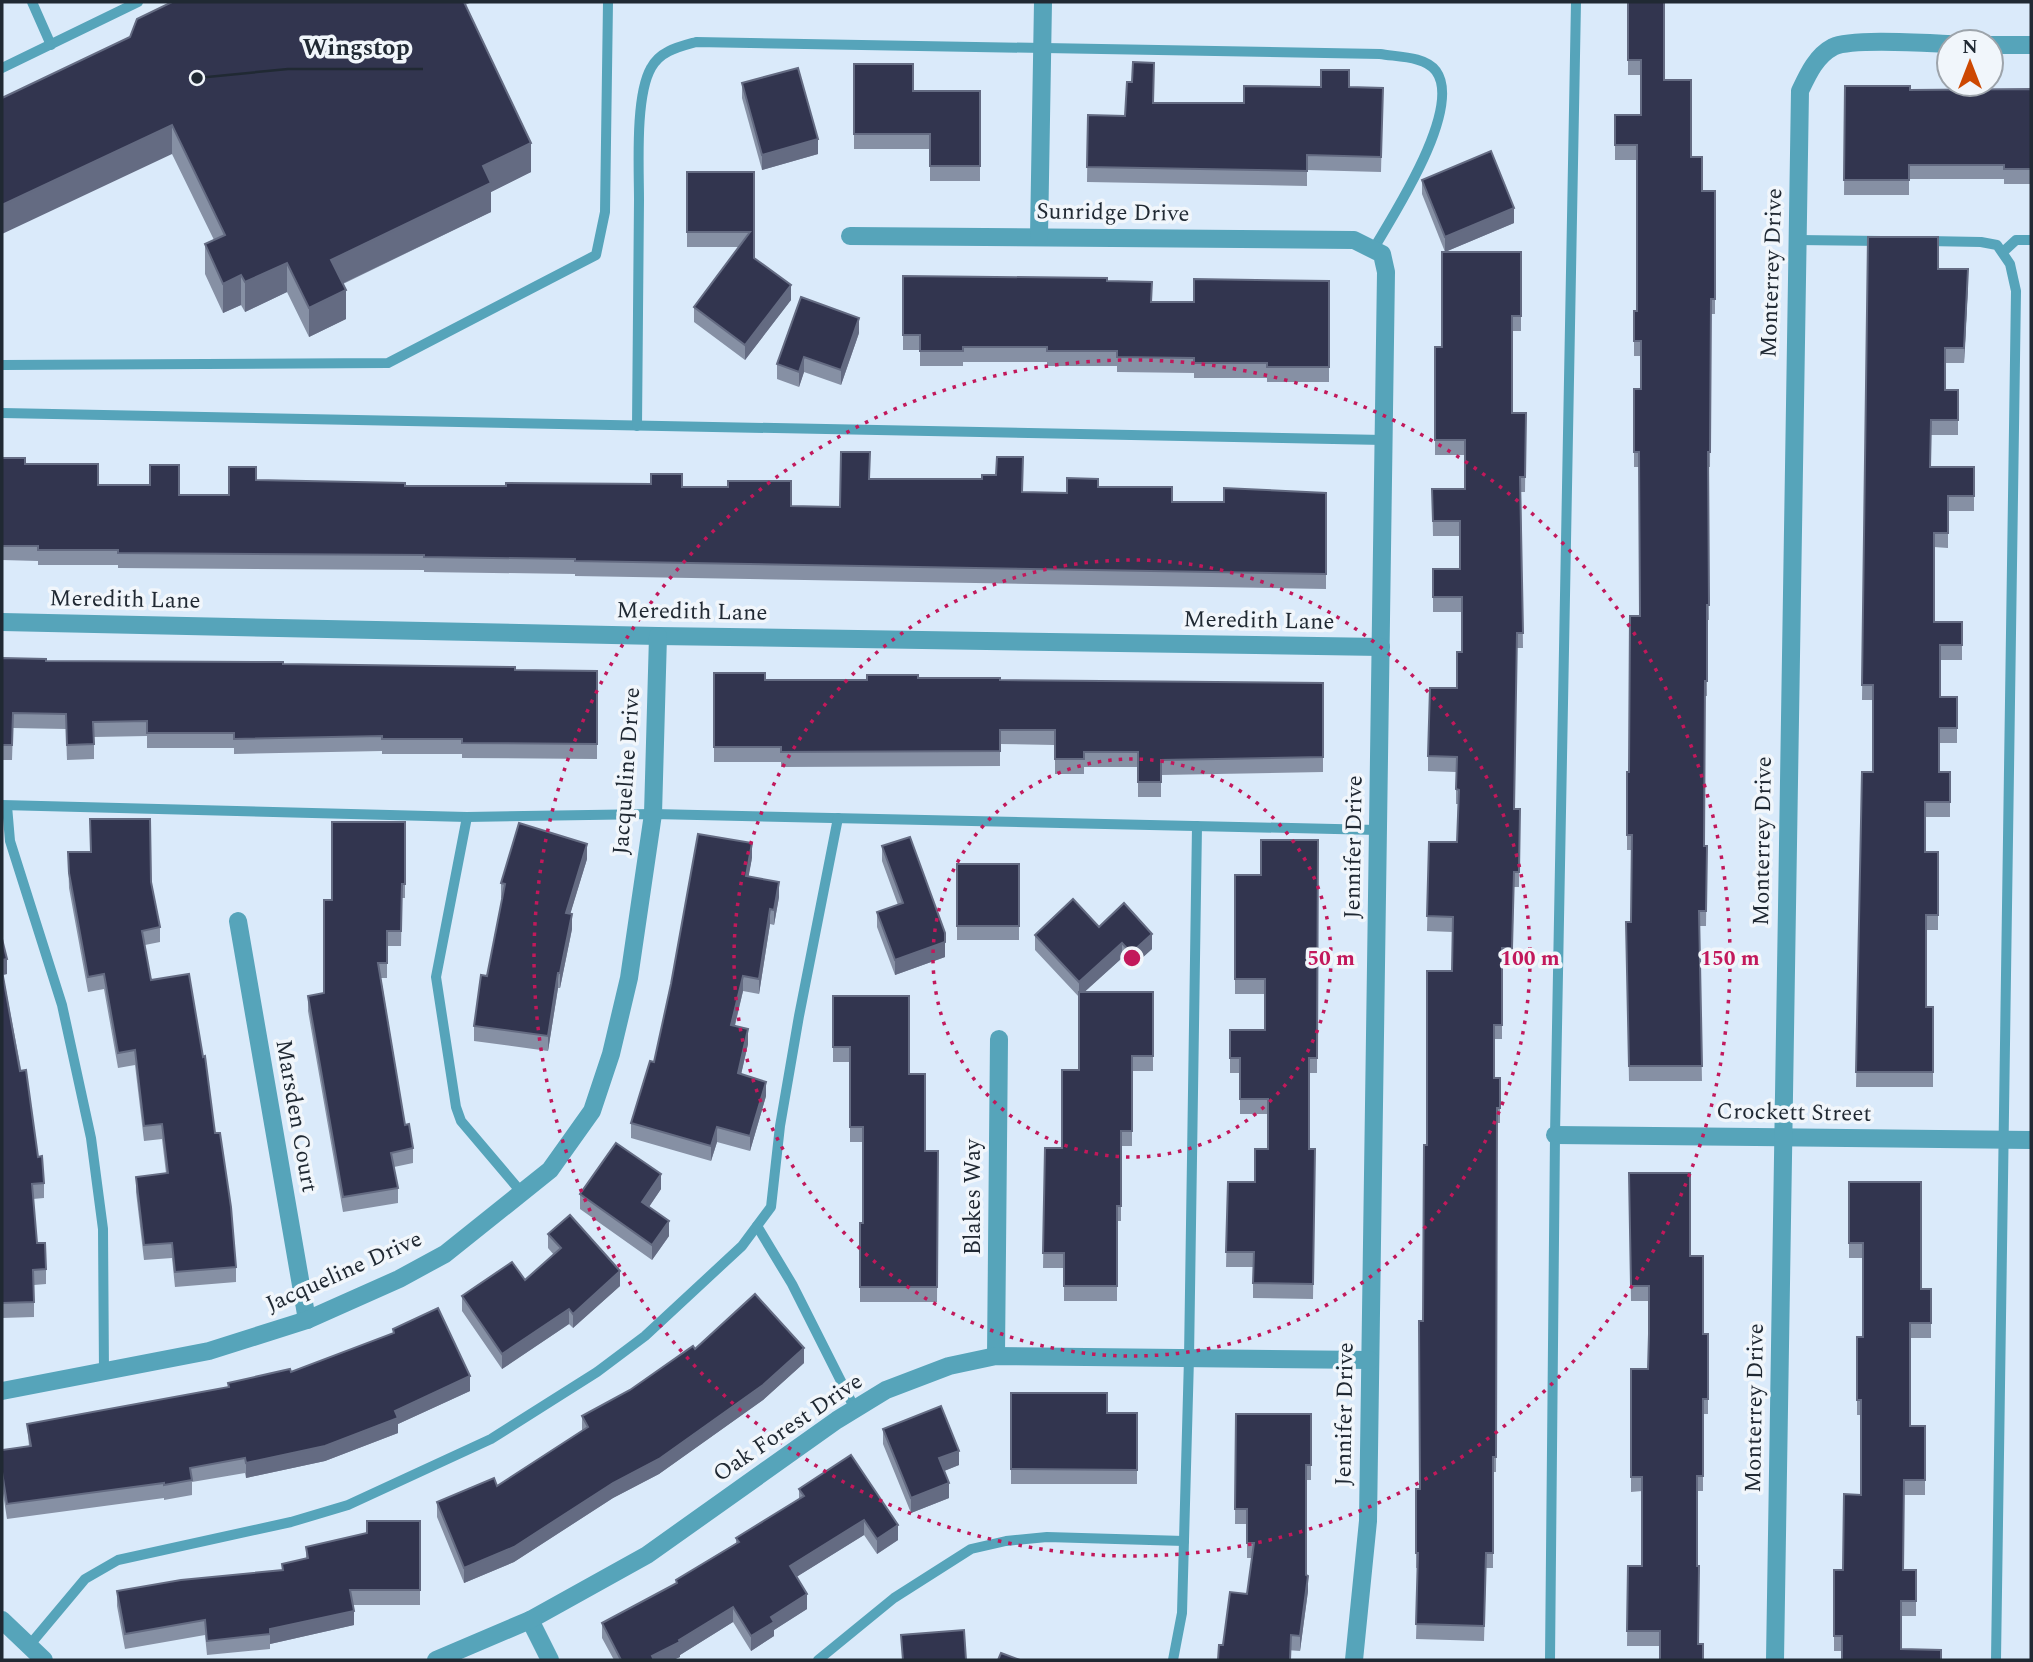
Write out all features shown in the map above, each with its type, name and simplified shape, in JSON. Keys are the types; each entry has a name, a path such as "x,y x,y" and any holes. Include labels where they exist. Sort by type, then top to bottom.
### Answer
{"street":[{"path":"1039,236 1043,2"},
{"name":"Monterrey Drive","path":"1775,1660 1800,91 1811,66 1833,46 1863,42 1935,44"},
{"path":"2005,45 2031,45"},
{"name":"Sunridge Drive","path":"850,236 1354,240 1374,248"},
{"name":"Jennifer Drive","path":"1354,1660 1368,1521 1384,440 1385,272 1382,254 1374,248"},
{"name":"Meredith Lane","path":"2,622 1381,648"},
{"name":"Jacqueline Drive","path":"2,1391 209,1352 307,1320 399,1279 445,1254 550,1170 592,1111 611,1054 629,978 653,814 658,636"},
{"name":"Marsden Court","path":"238,920 307,1320"},
{"name":"Blakes Way","path":"996,1356 999,1039"},
{"name":"Crockett Street","path":"1555,1135 2031,1140"},
{"name":"Oak Forest Drive","path":"436,1660 530,1620 647,1555 855,1409 887,1390 950,1366 996,1356 1370,1360"},
{"path":"2,1620 44,1660"},
{"path":"530,1620 550,1660"}],"lane":[{"path":"32,2 51,45"},
{"path":"2,68 51,45 119,6 138,2"},
{"path":"2,365 388,363 596,255 605,212 608,2"},
{"path":"1550,1660 1555,1135 1576,2"},
{"path":"637,426 640,138 643,89 649,70 658,57 677,47 696,43 1042,47 1380,54 1417,59 1435,70 1442,86 1441,108 1418,174 1374,248"},
{"path":"1798,240 1889,241"},
{"path":"2003,252 2017,240 2031,240"},
{"path":"1916,241 1981,242 1997,245 2010,264 2017,291 1996,1660"},
{"path":"2,413 1384,440"},
{"path":"104,1373 103,1230 91,1138 62,1005 10,841 4,806 467,817 653,814 1378,830"},
{"path":"467,817 436,977 439,999 456,1108 461,1121 522,1193"},
{"path":"28,1647 85,1579 118,1560 291,1522 348,1505 491,1439 597,1372 645,1336 742,1246 771,1207 780,1126 838,818"},
{"path":"1173,1660 1182,1613 1189,1358 1197,825"},
{"path":"757,1226 792,1284 855,1409"},
{"path":"818,1660 894,1598 971,1549 1006,1541 1047,1537 1184,1541"}],"building":[{"path":"172,2 464,2 531,143 483,166 491,183 331,260 346,290 309,308 287,263 245,282 241,275 223,284 205,244 225,235 172,125 2,205 2,98 130,37 137,19"},
{"path":"1628,2 1664,2 1664,80 1691,80 1691,157 1702,157 1702,191 1715,191 1715,299 1711,299 1708,452 1709,605 1705,681 1706,911 1699,911 1702,1066 1629,1066 1626,922 1631,922 1632,835 1627,835 1627,772 1630,616 1640,616 1639,452 1634,452 1634,389 1641,389 1641,341 1634,341 1634,311 1637,311 1637,145 1615,145 1615,115 1641,115 1641,60 1628,60"},
{"path":"1133,62 1154,63 1153,103 1244,103 1244,86 1321,87 1321,70 1349,70 1349,87 1383,88 1381,157 1307,155 1307,171 1087,167 1088,115 1125,116 1127,82 1132,82"},
{"path":"854,64 913,64 913,91 980,91 980,166 930,166 930,134 854,134"},
{"path":"798,68 818,139 762,155 742,83"},
{"path":"1845,86 1910,86 1910,90 1935,90 1935,98 2005,98 2005,89 2031,89 2031,169 2004,169 2004,165 1909,165 1909,180 1844,180"},
{"path":"1491,151 1514,208 1445,237 1422,180"},
{"path":"687,172 754,172 754,258 791,285 745,345 694,307 750,232 687,232"},
{"path":"1868,237 1938,237 1938,269 1968,269 1964,348 1945,348 1945,390 1958,390 1958,420 1931,420 1930,467 1974,467 1974,496 1948,496 1948,533 1934,533 1934,622 1962,622 1962,645 1940,645 1940,697 1957,697 1957,728 1939,728 1939,772 1950,772 1950,802 1925,802 1925,852 1938,852 1938,915 1926,915 1926,1007 1933,1007 1933,1072 1856,1072 1862,772 1873,772 1873,685 1862,685"},
{"path":"1442,252 1521,252 1521,316 1512,316 1512,413 1526,413 1525,477 1520,477 1523,633 1517,633 1514,809 1520,809 1519,872 1514,872 1512,948 1502,948 1502,1025 1494,1025 1494,1078 1500,1078 1500,1108 1497,1108 1496,1457 1493,1457 1493,1553 1486,1553 1484,1626 1416,1624 1416,1489 1420,1489 1419,1321 1423,1321 1424,1145 1427,1145 1427,971 1452,971 1453,917 1427,916 1429,842 1457,842 1459,790 1456,789 1457,757 1428,756 1430,688 1457,688 1457,652 1462,652 1462,597 1433,597 1433,569 1460,569 1460,521 1433,521 1432,489 1465,489 1465,440 1435,440 1435,347 1442,347"},
{"path":"903,276 1107,278 1107,281 1152,282 1151,302 1194,302 1194,279 1329,281 1329,367 1267,367 1267,363 1194,363 1194,358 1117,357 1117,351 1047,351 1047,347 963,347 963,351 920,351 920,335 903,335"},
{"path":"801,297 859,318 841,370 804,357 799,372 777,364"},
{"path":"841,452 870,452 869,479 982,479 982,475 996,475 997,457 1023,457 1022,492 1067,493 1067,478 1098,479 1098,487 1172,487 1172,502 1224,502 1224,488 1326,493 1326,574 575,561 424,555 118,553 118,550 38,550 38,546 2,546 2,458 25,458 25,464 98,464 98,485 150,485 150,465 179,465 179,495 229,495 229,467 256,467 256,480 405,483 405,486 506,486 506,483 651,484 651,474 682,474 682,487 728,487 728,481 791,481 791,506 840,507"},
{"path":"2,658 46,661 515,667 515,670 597,671 597,744 462,743 462,739 382,739 382,736 234,739 234,733 147,733 147,721 93,722 94,744 67,745 66,714 13,713 12,745 2,745"},
{"path":"714,673 765,673 765,680 867,680 867,675 918,675 918,678 1000,680 1323,683 1323,757 1161,760 1161,782 1138,782 1138,752 1084,752 1084,759 1055,759 1055,730 1000,730 1000,751 781,752 781,747 714,747"},
{"path":"90,819 150,819 151,882 160,927 142,931 151,980 189,974 203,1057 205,1056 215,1133 220,1133 231,1207 236,1267 175,1272 172,1243 144,1245 136,1177 168,1173 162,1124 144,1126 135,1050 118,1053 104,974 88,977 69,873 68,852 91,852"},
{"path":"332,822 405,822 405,884 402,884 401,931 387,931 387,963 378,963 405,1125 409,1124 413,1148 391,1153 398,1188 343,1197 308,996 324,993 324,900 332,900"},
{"path":"519,823 587,844 566,913 572,914 558,973 548,1036 474,1026 481,975 487,976 505,884 501,883"},
{"path":"698,834 752,843 746,876 779,882 774,910 770,909 759,979 743,976 731,1025 748,1029 738,1073 766,1082 750,1136 717,1127 711,1146 631,1123 650,1061 654,1062"},
{"path":"910,837 945,933 945,942 895,960 877,912 903,903 882,846"},
{"path":"1261,840 1318,840 1317,1058 1309,1058 1309,1149 1315,1149 1313,1284 1253,1283 1254,1252 1226,1252 1228,1182 1255,1182 1255,1149 1268,1149 1268,1099 1240,1099 1240,1058 1230,1058 1230,1030 1265,1030 1265,979 1235,979 1235,875 1261,875"},
{"path":"957,864 1019,864 1019,926 957,926"},
{"path":"1073,899 1099,927 1124,903 1152,934 1131,953 1122,943 1079,982 1035,935"},
{"path":"2,939 7,959 2,960"},
{"path":"2,971 20,1071 26,1070 38,1157 42,1156 44,1183 32,1184 37,1243 45,1243 46,1269 33,1270 34,1302 2,1303"},
{"path":"1079,992 1153,992 1153,1056 1132,1056 1132,1131 1121,1131 1117,1286 1064,1286 1064,1253 1043,1253 1045,1148 1062,1148 1062,1070 1079,1070"},
{"path":"833,996 909,996 909,1074 925,1074 925,1151 938,1151 937,1287 860,1287 863,1127 850,1127 850,1047 833,1047"},
{"path":"616,1143 661,1174 642,1202 669,1221 652,1245 580,1194"},
{"path":"1629,1173 1690,1173 1690,1256 1703,1256 1703,1334 1708,1334 1708,1399 1703,1399 1703,1476 1697,1476 1697,1566 1698,1644 1703,1644 1703,1660 1660,1660 1660,1631 1627,1631 1628,1566 1642,1566 1642,1477 1631,1477 1631,1369 1648,1369 1649,1334 1649,1286 1631,1286"},
{"path":"1849,1182 1921,1182 1921,1289 1931,1289 1931,1323 1910,1323 1910,1426 1925,1426 1925,1480 1904,1480 1903,1570 1916,1570 1916,1601 1901,1601 1901,1649 1941,1650 1941,1660 1842,1660 1842,1636 1834,1636 1834,1570 1843,1570 1844,1494 1861,1495 1861,1400 1857,1400 1857,1337 1863,1337 1863,1243 1849,1243"},
{"path":"570,1215 620,1271 573,1314 569,1309 502,1354 462,1296 512,1262 525,1280 561,1248 548,1234"},
{"path":"755,1294 804,1348 763,1385 659,1459 613,1483 514,1547 464,1568 437,1502 494,1478 497,1486 588,1427 582,1416 630,1390 693,1346 695,1349"},
{"path":"438,1308 470,1376 395,1411 398,1418 325,1446 246,1463 245,1458 190,1468 192,1480 7,1504 2,1450 31,1446 27,1424 229,1387 228,1383 290,1369 291,1372 394,1333 393,1329"},
{"path":"1011,1393 1107,1393 1107,1413 1137,1413 1137,1470 1011,1469"},
{"path":"941,1406 959,1451 939,1458 949,1483 911,1498 883,1429"},
{"path":"1236,1414 1311,1414 1311,1465 1306,1465 1308,1576 1300,1636 1291,1635 1290,1660 1218,1660 1219,1645 1223,1645 1230,1592 1247,1594 1254,1543 1247,1543 1247,1509 1235,1509"},
{"path":"851,1455 898,1525 877,1539 864,1520 790,1566 807,1594 771,1617 774,1622 751,1636 733,1607 679,1640 680,1642 652,1656 654,1660 621,1660 602,1623 677,1583 676,1580 739,1542 736,1538 804,1496 799,1489"},
{"path":"367,1521 420,1521 420,1590 350,1590 354,1611 270,1629 270,1634 207,1641 205,1620 125,1634 117,1591 181,1580 283,1570 282,1564 308,1558 306,1547 367,1533"},
{"path":"964,1630 966,1660 903,1660 901,1635"},
{"path":"1001,1653 1020,1660 998,1660"}],"place":[{"name":"Wingstop","path":"197,78"}]}
